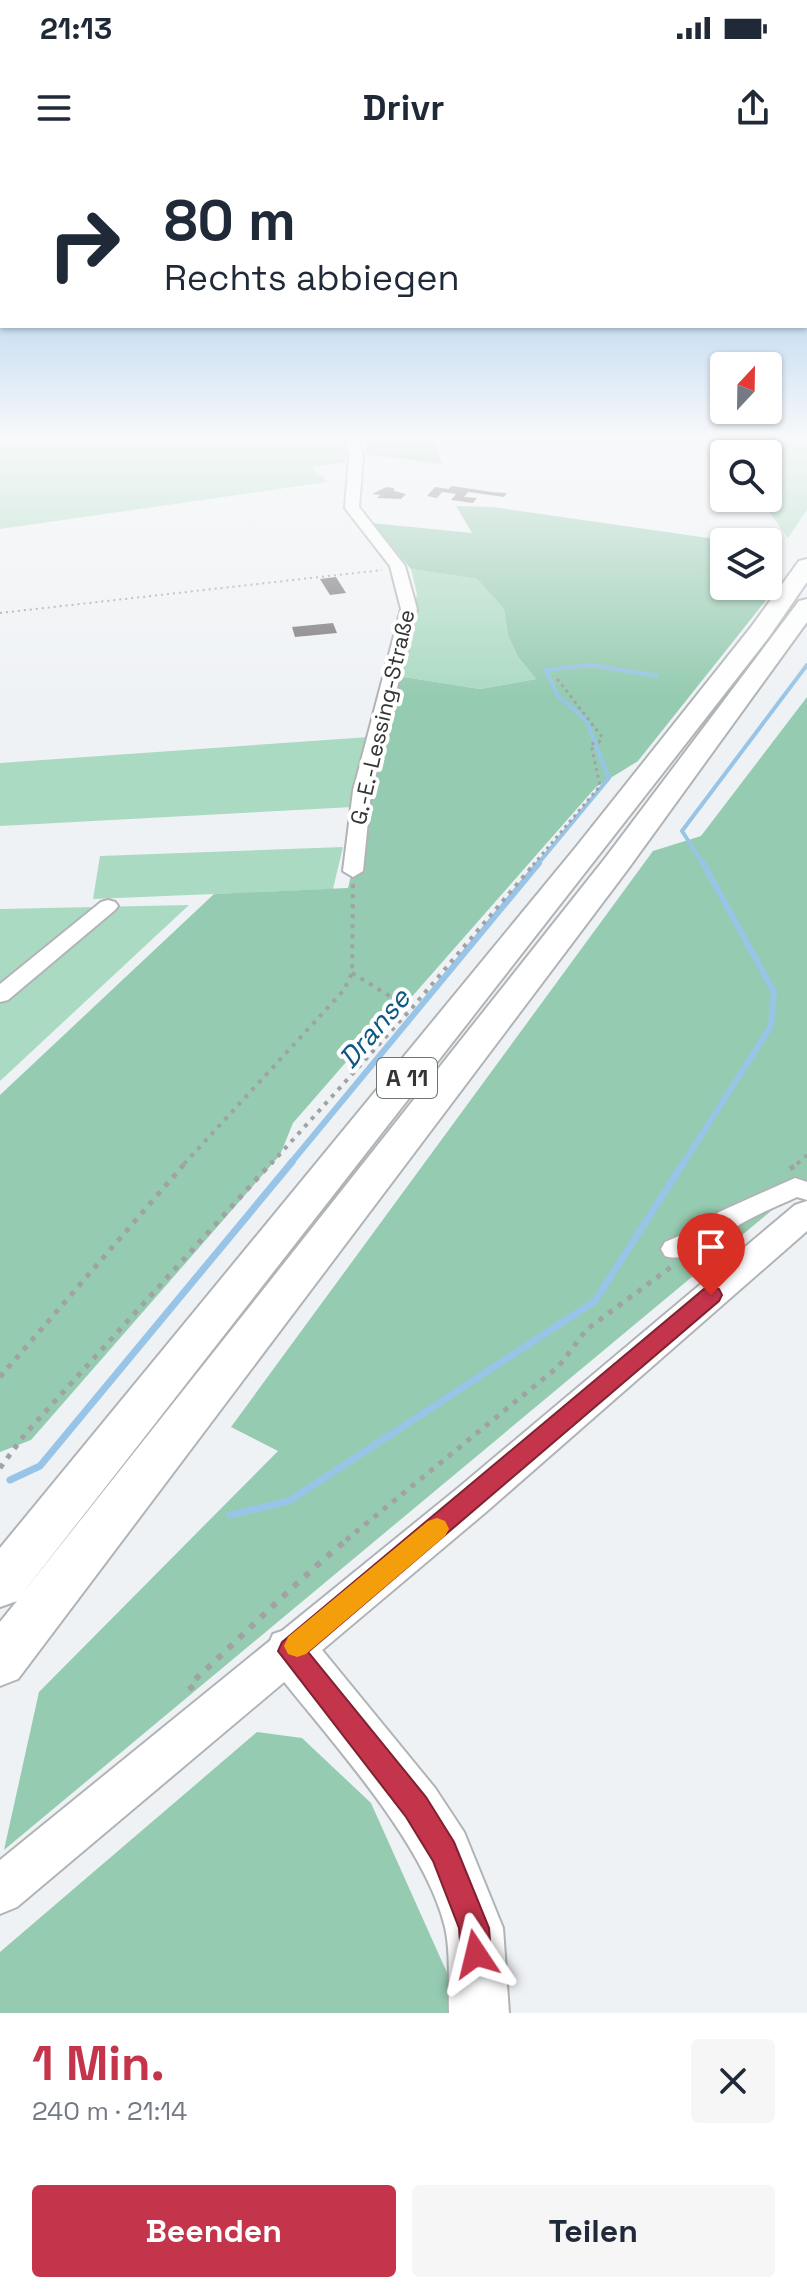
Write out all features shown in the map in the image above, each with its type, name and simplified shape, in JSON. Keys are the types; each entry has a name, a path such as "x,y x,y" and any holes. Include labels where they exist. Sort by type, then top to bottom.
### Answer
{"highway":[{"name":"A 11","path":"0,1585 587,853 760,632 807,566"},
{"name":"A 11","path":"4,1658 617,863 807,606"},
{"path":"291,1651 416,1807 444,1852 474,1928 479,2013"}],"main road":[{"path":"13,1880 472,1500 807,1213"}],"street":[{"name":"G.-E.-Lessing-Straße","path":"353,871 362,791 409,609 408,587 400,568 365,524"},
{"path":"0,995 108,906"},
{"path":"684,1245 728,1219 795,1187 807,1191"}],"path":[{"path":"0,613 400,568"},
{"path":"0,1468 26,1433 411,1009 600,786 591,744 599,742 602,737 590,716 570,698 555,676"},
{"path":"0,1377 202,1143 344,990 352,973 353,871"},
{"path":"352,973 411,1009"},
{"path":"787,1172 807,1155"},
{"path":"213,1715 189,1685 262,1619 307,1572 559,1366 586,1330 686,1255 684,1245"}],"green space":[{"path":"0,524 32,524 0,529"},
{"path":"372,524 472,533 467,524 614,524 710,538 710,600 766,600 638,761 596,787 409,1000 367,1038 293,1123 280,1155 31,1440 0,1452 0,1095 214,894 348,888 398,676 480,689 536,679 518,657 508,636 504,609 477,579 411,569"},
{"path":"778,524 797,524 788,538"},
{"path":"411,569 477,579 504,609 508,636 518,657 536,679 480,689 398,676 417,594"},
{"path":"807,697 807,1181 4,1850 39,1692 278,1451 231,1427 653,851 701,836"},
{"path":"369,737 353,807 0,826 0,763"},
{"path":"343,847 333,889 93,899 100,856"},
{"path":"189,905 0,1081 0,909"},
{"path":"257,1732 302,1738 371,1803 457,1995 451,2013 0,2013 0,1952"}],"building":[{"path":"336,577 346,593 330,595 320,579"},
{"path":"333,623 337,633 295,637 292,627"}],"waterway":[{"name":"Dranse","path":"537,865 609,778 586,720 557,695 546,670 591,665 657,676"},
{"path":"704,865 682,831 807,665"},
{"name":"Dranse","path":"290,1164 539,863"},
{"path":"683,1164 771,1026 774,992 703,863"},
{"name":"Dranse","path":"10,1480 40,1466 292,1162"},
{"path":"230,1515 289,1501 595,1301 684,1162"}],"slow traffic":[{"path":"297,1646 437,1529"}],"route":[{"path":"476,1954 474,1928 444,1852 416,1807 291,1651 711,1295"}]}
